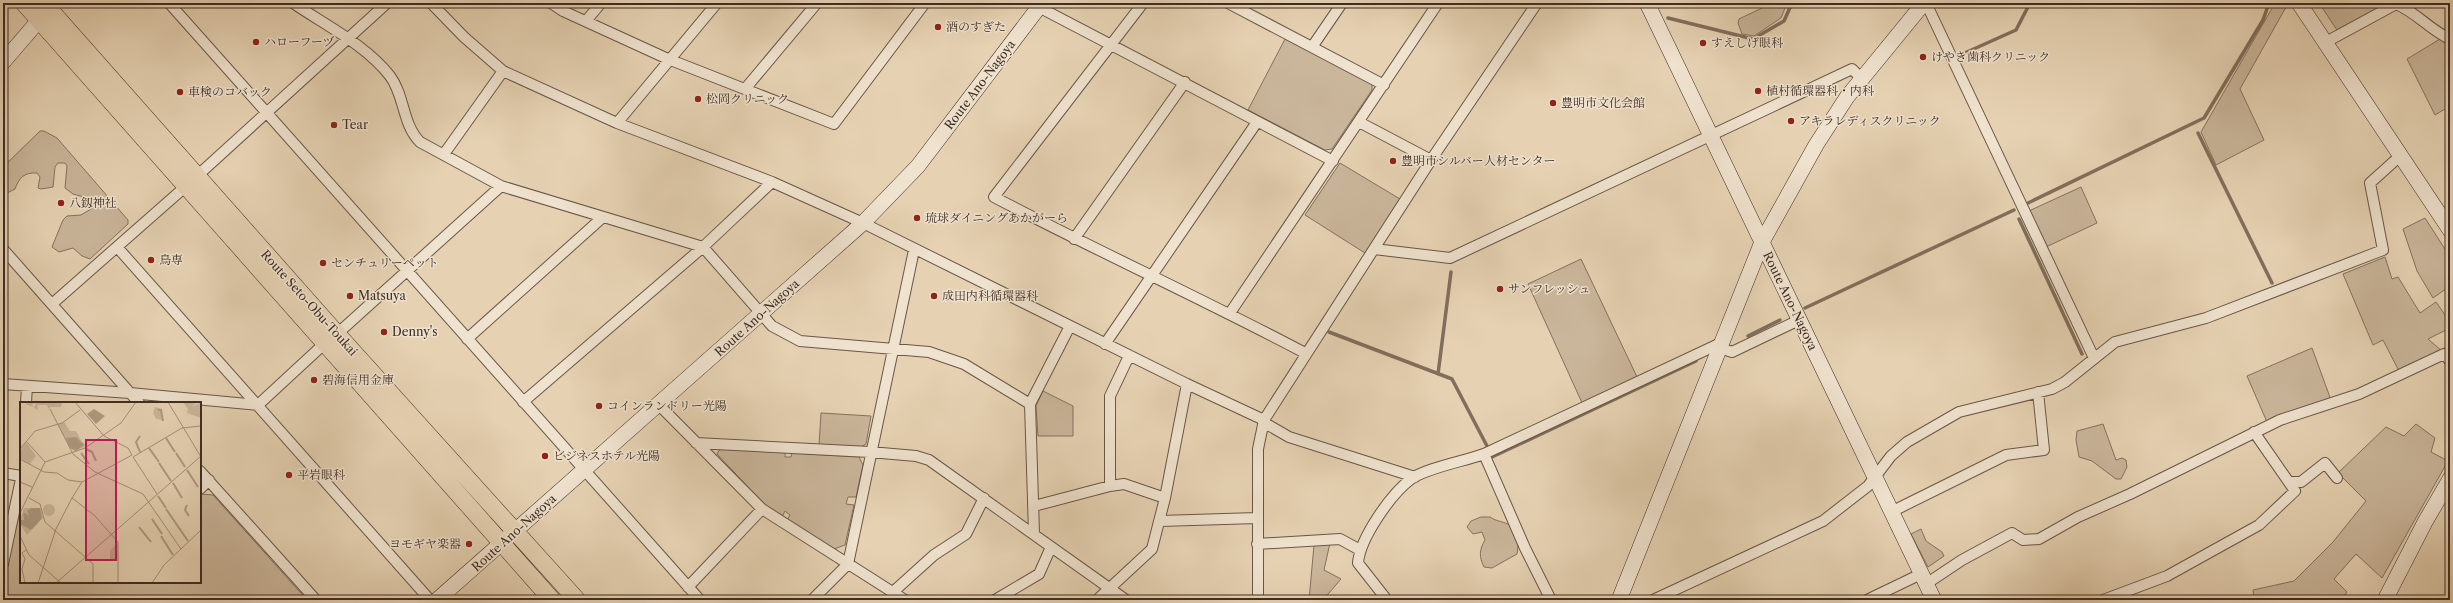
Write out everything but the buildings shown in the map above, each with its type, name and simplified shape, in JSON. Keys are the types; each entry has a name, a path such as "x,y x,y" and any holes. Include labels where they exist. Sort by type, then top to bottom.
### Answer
{"main road":[{"name":"Route Seto-Obu-Toukai","path":"24,3 47,9 191,182 331,339 502,544 552,600"},
{"name":"Route Ano-Nagoya","path":"1647,3 1709,136 1762,242 1874,478 1934,600"},
{"path":"1619,600 1762,242 1816,146 1862,79 1925,3"},
{"path":"2299,3 2450,230"},
{"name":"Route Ano-Nagoya","path":"437,600 863,223 918,166 1037,4"},
{"path":"3,62 47,9"},
{"name":"Route Seto-Obu-Toukai","path":"331,339 516,531 577,600"},
{"path":"2385,600 2418,535 2449,483"}],"street":[{"path":"169,3 700,600"},
{"path":"293,3 371,56 391,77 402,101 410,132 420,142 501,186 702,247 772,326 800,341 929,352 964,364 1030,404"},
{"path":"52,304 191,182 387,3"},
{"path":"431,3 464,37 503,71 616,123 772,182 863,223 914,250 1264,421 1289,438 1414,478"},
{"path":"551,3 668,60 834,124 925,3"},
{"path":"586,21 601,3"},
{"path":"616,123 717,3"},
{"path":"745,89 817,3"},
{"path":"1143,3 994,197 1074,239 1230,313 1305,353"},
{"path":"1228,3 1242,6 1312,47 1384,85"},
{"path":"1312,47 1342,3"},
{"path":"1230,313 1438,3"},
{"path":"1258,600 1258,449 1264,421 1305,353 1431,160 1537,3"},
{"path":"1925,3 2094,358"},
{"path":"1037,4 1110,45 1185,82 1257,122 1333,161"},
{"path":"2326,42 2396,4 2406,8 2426,26 2450,39"},
{"path":"1374,249 1450,258 1852,69 1862,79"},
{"path":"444,154 503,71"},
{"path":"1074,239 1185,82"},
{"path":"1106,344 1257,122"},
{"path":"1359,122 1431,160"},
{"path":"1658,599 1823,521 1874,478 1891,456 1906,442 1959,412 2052,389 2065,382 2115,342 2206,318 2383,250 2370,183 2400,156"},
{"path":"523,402 702,247 772,182"},
{"path":"3,384 130,393 258,405 408,272 501,186"},
{"path":"467,339 603,217"},
{"path":"117,247 430,600"},
{"path":"3,249 138,402"},
{"path":"812,600 848,564 870,452 894,348 914,250"},
{"path":"1387,600 1358,563 1360,550 1379,514 1414,478 1442,466 1450,466 1484,454 1721,345 1732,352 1799,320"},
{"path":"1034,533 1030,404 1070,326"},
{"path":"1867,600 1924,579 2012,533 2022,540 2039,539 2078,517 2130,494 2280,420 2359,394 2444,354 2450,361"},
{"path":"1110,486 1110,396 1129,356"},
{"path":"1097,600 1152,549 1165,498 1187,384"},
{"path":"26,402 27,386"},
{"path":"1891,512 2006,455 2044,450 2038,392"},
{"path":"659,405 762,509 905,600"},
{"path":"2103,600 2166,576 2259,525 2295,491 2254,432"},
{"path":"696,443 870,452 916,456 929,460 1034,533 1051,547 1126,600"},
{"path":"1484,454 1525,548 1551,600"},
{"path":"2289,482 2301,482 2325,463 2337,478"},
{"path":"201,472 316,600"},
{"path":"3,473 20,478"},
{"path":"201,488 209,480"},
{"path":"3,564 20,483"},
{"path":"1034,506 1110,486 1124,484 1165,498"},
{"path":"893,592 934,554 966,534 984,498"},
{"path":"688,587 762,509"},
{"path":"1160,521 1257,518"},
{"path":"1257,544 1340,539 1360,550"},
{"path":"995,600 1039,574 1051,547"}],"shaded area":[{"path":"1765,3 1787,3 1781,18 1754,36 1742,34 1738,23 1739,19 1762,8"},
{"path":"2275,3 2283,3 2286,7 2240,89 2264,140 2216,165 2201,132"},
{"path":"2319,3 2383,3 2381,7 2337,30"},
{"path":"1285,39 1372,82 1372,90 1332,149 1325,150 1248,110"},
{"path":"2440,39 2450,43 2450,46 2445,49 2450,56 2450,106 2435,115 2407,59"},
{"path":"40,131 44,131 57,138 128,220 128,224 90,259 82,256 73,248 59,252 52,247 63,220 67,216 81,215 91,209 91,199 73,194 65,188 67,166 65,163 58,163 55,167 53,187 38,188 40,177 37,173 32,173 23,176 15,189 3,195 3,167"},
{"path":"1340,163 1400,199 1365,253 1305,215"},
{"path":"2081,187 2097,223 2046,247 2030,212 2031,210"},
{"path":"2425,218 2450,257 2450,286 2433,298 2417,271 2403,229"},
{"path":"2385,257 2392,279 2398,277 2420,313 2436,302 2450,322 2450,328 2428,339 2442,351 2400,373 2383,340 2373,345 2343,274"},
{"path":"1581,259 1638,379 1583,405 1528,284"},
{"path":"2312,348 2331,400 2267,422 2247,376"},
{"path":"1043,391 1073,406 1073,436 1038,436 1036,406"},
{"path":"821,413 871,416 866,444 861,447 819,445"},
{"path":"2103,424 2116,460 2122,458 2126,460 2127,467 2121,479 2116,479 2092,461 2079,457 2076,440 2077,431"},
{"path":"2416,424 2435,438 2431,452 2448,461 2382,578 2356,554 2334,579 2347,592 2341,600 2254,600 2253,590 2294,581 2333,542 2366,501 2338,473 2386,427 2404,436"},
{"path":"721,447 785,452 785,457 791,457 792,453 859,457 863,465 856,497 848,497 846,504 854,505 845,545 834,549 787,520 790,515 785,511 782,517 766,506 717,454"},
{"path":"201,494 213,495 307,600 3,600 3,585 20,501 20,583 201,583"},
{"path":"1481,517 1490,517 1508,524 1515,531 1517,539 1517,554 1492,568 1484,567 1481,560 1480,554 1485,540 1482,532 1473,534 1467,527 1471,521"},
{"path":"1921,529 1926,541 1942,552 1944,556 1928,567 1911,534"},
{"path":"1330,543 1324,570 1341,579 1323,600 1309,600 1314,545"}],"waterway":[{"path":"1668,18 1753,39 1784,21 1792,3"},
{"path":"1958,56 2016,30 2030,3"},
{"path":"2028,203 2204,118 2263,20 2269,3"},
{"path":"2198,133 2272,283"},
{"path":"1805,308 2014,210"},
{"path":"2019,219 2082,354"},
{"path":"1438,374 1451,272"},
{"path":"1748,336 1780,320"},
{"path":"1329,332 1452,379 1487,446"},
{"path":"1492,457 1696,361"}],"place":[{"name":"酒のすぎた","path":"938,27"},
{"name":"ハローフーヅ","path":"256,42"},
{"name":"すえしげ眼科","path":"1703,43"},
{"name":"けやき歯科クリニック","path":"1923,57"},
{"name":"植村循環器科・内科","path":"1758,91"},
{"name":"車検のコバック","path":"180,92"},
{"name":"松岡クリニック","path":"698,99"},
{"name":"豊明市文化会館","path":"1553,103"},
{"name":"アキラレディスクリニック","path":"1791,121"},
{"name":"Tear","path":"334,125"},
{"name":"豊明市シルバー人材センター","path":"1393,161"},
{"name":"八釼神社","path":"61,203"},
{"name":"琉球ダイニングあかがーら","path":"917,218"},
{"name":"鳥専","path":"151,260"},
{"name":"センチュリーペット","path":"323,263"},
{"name":"サンフレッシュ","path":"1500,289"},
{"name":"Matsuya","path":"350,296"},
{"name":"成田内科循環器科","path":"934,296"},
{"name":"Denny's","path":"384,332"},
{"name":"碧海信用金庫","path":"314,380"},
{"name":"コインランドリー光陽","path":"599,406"},
{"name":"ビジネスホテル光陽","path":"545,456"},
{"name":"平岩眼科","path":"289,475"},
{"name":"ヨモギヤ楽器","path":"469,544"}]}
